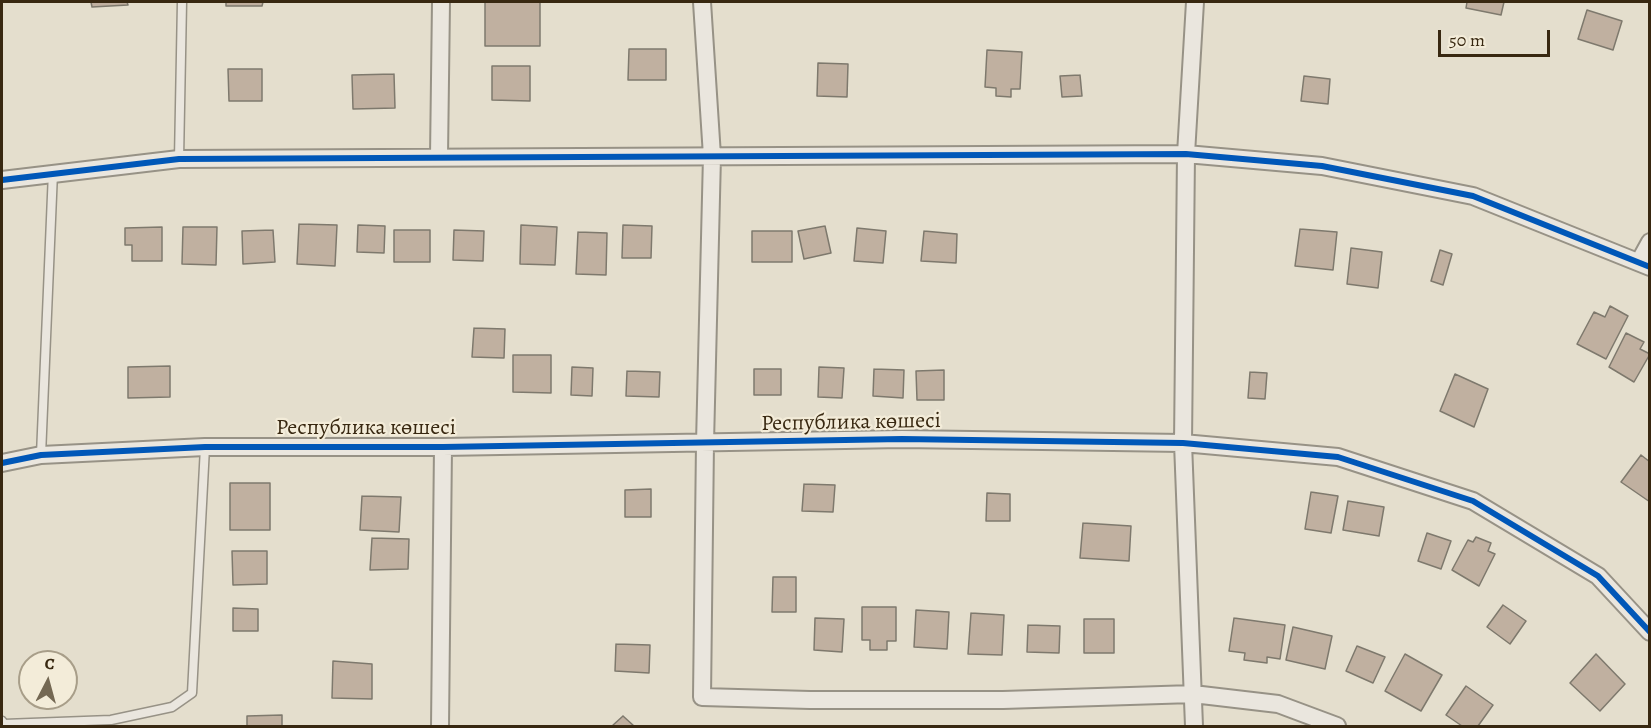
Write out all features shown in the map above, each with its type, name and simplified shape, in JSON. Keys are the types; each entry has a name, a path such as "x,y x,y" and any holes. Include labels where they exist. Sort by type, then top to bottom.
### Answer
{"street":[{"path":"439,156 441,2"},
{"path":"702,2 712,156 702,696 810,700 1003,700 1193,694 1278,704 1337,726"},
{"path":"1194,726 1183,443 1186,154 1195,2"},
{"path":"2,180 53,172 179,159 1186,154 1322,166 1473,196 1644,265 1650,242"},
{"name":"Республика көшесі","path":"2,463 41,455 205,447 444,447 902,439 1183,443 1338,457 1473,501 1598,576 1650,632"},
{"path":"441,726 444,447"}],"lane":[{"path":"179,159 182,2"},
{"path":"41,455 53,172"},
{"path":"2,721 4,724 111,720 172,707 192,693 205,447"}],"building":[{"path":"91,2 127,2 128,5 92,7"},
{"path":"226,2 263,2 262,6 226,6"},
{"path":"485,2 540,2 540,46 485,46"},
{"path":"1467,2 1504,2 1501,15 1466,8"},
{"path":"1587,10 1622,21 1613,50 1578,39"},
{"path":"629,49 666,49 666,80 628,80"},
{"path":"987,50 1022,52 1020,89 1011,89 1011,97 996,96 996,88 985,87"},
{"path":"818,63 848,64 847,97 817,96"},
{"path":"492,66 530,66 530,101 492,100"},
{"path":"228,69 262,69 262,101 229,101"},
{"path":"394,74 395,108 353,109 352,75"},
{"path":"1080,75 1082,96 1062,97 1060,76"},
{"path":"1304,76 1330,79 1328,104 1301,101"},
{"path":"299,224 337,225 335,266 297,264"},
{"path":"358,225 385,226 384,253 357,252"},
{"path":"521,225 557,227 555,265 520,264"},
{"path":"623,225 652,226 651,258 622,258"},
{"path":"825,226 831,253 804,259 798,231"},
{"path":"162,227 162,261 132,261 132,245 125,245 125,228"},
{"path":"183,227 217,227 216,265 182,264"},
{"path":"857,228 886,231 883,263 854,261"},
{"path":"1300,229 1337,232 1333,270 1295,266"},
{"path":"273,230 275,262 243,264 242,231"},
{"path":"394,230 430,230 430,262 394,262"},
{"path":"454,230 484,231 483,261 453,260"},
{"path":"752,231 792,231 792,262 752,262"},
{"path":"924,231 957,234 956,263 921,261"},
{"path":"578,232 607,233 606,275 576,274"},
{"path":"1351,248 1382,252 1378,288 1347,284"},
{"path":"1440,250 1452,254 1443,285 1431,281"},
{"path":"1610,306 1628,316 1606,359 1577,344 1594,312 1605,317"},
{"path":"474,328 505,329 504,358 472,357"},
{"path":"1626,333 1644,342 1640,349 1650,354 1634,382 1609,367"},
{"path":"513,355 551,355 551,393 513,392"},
{"path":"170,366 170,397 128,398 128,367"},
{"path":"572,367 593,368 592,396 571,395"},
{"path":"819,367 844,368 842,398 818,397"},
{"path":"754,369 781,369 781,395 754,395"},
{"path":"874,369 904,370 903,398 873,396"},
{"path":"944,370 944,400 917,400 916,371"},
{"path":"627,371 660,372 659,397 626,396"},
{"path":"1250,372 1267,373 1265,399 1248,398"},
{"path":"1455,374 1488,389 1474,427 1440,411"},
{"path":"1641,455 1650,462 1650,502 1621,482"},
{"path":"230,483 270,483 270,530 230,530"},
{"path":"804,484 835,485 833,512 802,511"},
{"path":"651,489 651,517 625,517 625,490"},
{"path":"1311,492 1338,496 1331,533 1305,529"},
{"path":"987,493 1010,494 1010,521 986,521"},
{"path":"362,496 401,497 399,532 360,530"},
{"path":"1348,501 1384,507 1379,536 1343,530"},
{"path":"1083,523 1131,526 1129,561 1080,558"},
{"path":"1427,533 1451,541 1441,569 1418,561"},
{"path":"1476,537 1491,543 1488,551 1495,554 1479,586 1452,570 1468,540 1473,542"},
{"path":"372,538 409,539 408,569 370,570"},
{"path":"232,551 267,551 267,584 233,585"},
{"path":"773,577 796,577 796,612 772,612"},
{"path":"1503,605 1526,621 1510,644 1487,627"},
{"path":"862,607 896,607 896,641 887,641 887,650 870,650 870,640 862,640"},
{"path":"233,608 258,609 258,631 233,631"},
{"path":"916,610 949,612 947,649 914,647"},
{"path":"971,613 1004,615 1002,655 968,654"},
{"path":"815,618 844,619 842,652 814,650"},
{"path":"1234,618 1285,625 1280,659 1267,657 1267,663 1244,660 1245,653 1229,651"},
{"path":"1084,619 1114,619 1114,653 1084,653"},
{"path":"1028,625 1060,626 1059,653 1027,652"},
{"path":"1293,627 1332,636 1325,669 1286,660"},
{"path":"616,644 650,645 649,673 615,671"},
{"path":"1357,646 1385,657 1373,683 1346,671"},
{"path":"1405,654 1442,675 1421,711 1385,691"},
{"path":"1596,654 1625,684 1600,711 1570,683"},
{"path":"333,661 372,664 372,699 332,698"},
{"path":"1466,686 1493,705 1478,726 1462,726 1446,715"},
{"path":"282,715 282,726 247,726 247,716"},
{"path":"623,716 634,726 612,726"}],"cycle path":[{"path":"2,180 179,159 1186,154 1322,166 1473,196 1650,267"},
{"path":"2,463 41,455 205,447 443,447 902,439 1183,443 1338,457 1473,501 1598,576 1650,632"}]}
